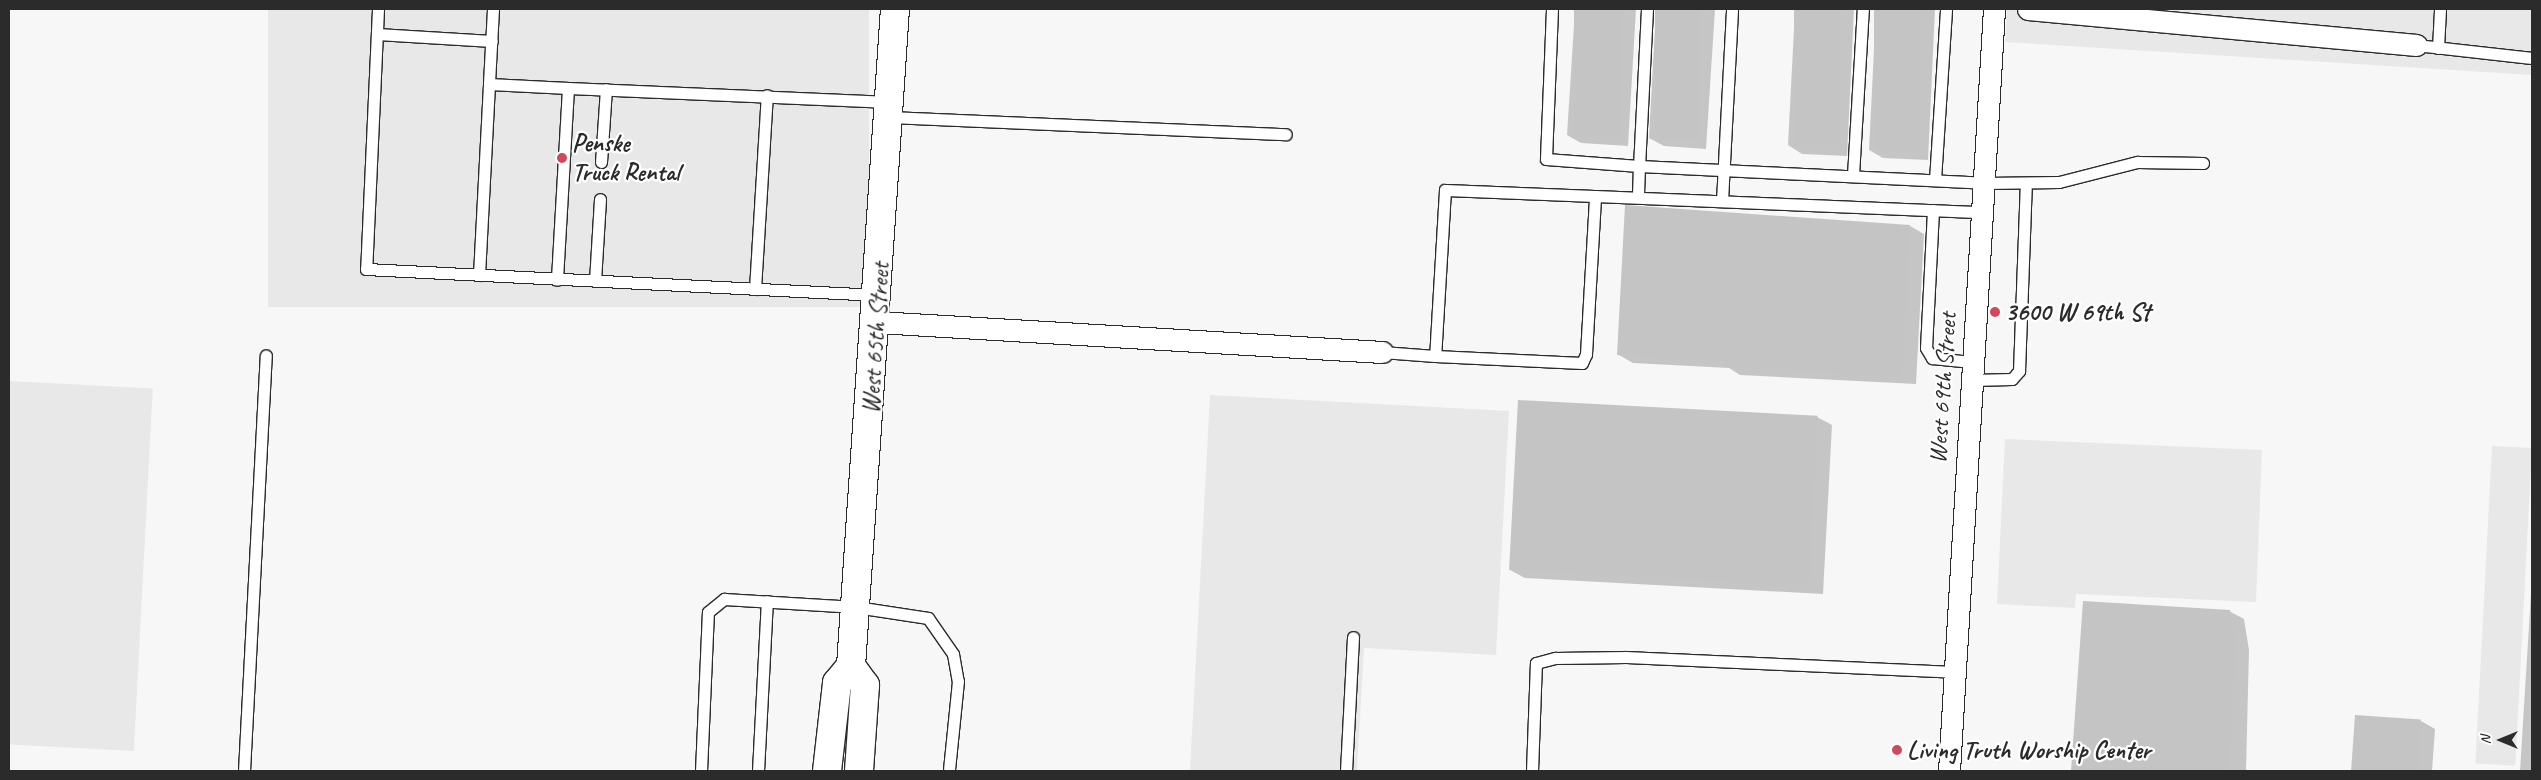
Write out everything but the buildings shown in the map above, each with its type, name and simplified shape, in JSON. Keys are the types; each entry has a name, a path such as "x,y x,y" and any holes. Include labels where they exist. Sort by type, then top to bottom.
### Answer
{"main road":[{"name":"West 65th Street","path":"851,666 879,295 895,9"},
{"path":"826,766 837,683 851,666 865,685 859,771"}],"street":[{"name":"West 69th Street","path":"1949,771 1994,9"},
{"path":"2028,9 2416,45"},
{"path":"877,322 1382,352"}],"lane":[{"path":"378,9 366,269 879,295"},
{"path":"479,275 493,9"},
{"path":"1552,9 1546,159 1639,166 1853,175 1984,183 2059,182 2137,162 2203,163"},
{"path":"1638,198 1647,9"},
{"path":"1722,201 1732,9"},
{"path":"1853,175 1863,9"},
{"path":"1936,180 1946,9"},
{"path":"2438,48 2440,9"},
{"path":"377,34 492,41"},
{"path":"2416,45 2532,58"},
{"path":"489,84 767,95 889,110 1286,134"},
{"path":"557,280 568,88"},
{"path":"601,162 606,89"},
{"path":"755,289 767,95"},
{"path":"1933,210 1926,348 1932,358 1972,371 2012,379 2018,371 2026,182"},
{"path":"1435,356 1445,190 1982,212"},
{"path":"1382,352 1435,356 1586,360 1594,196"},
{"path":"595,282 600,199"},
{"path":"244,771 266,356"},
{"path":"701,771 708,612 724,599 856,607 928,618 945,637 958,681 949,769"},
{"path":"758,771 767,601"},
{"path":"1346,771 1353,637"},
{"path":"1532,771 1536,663 1554,658 1626,657 1954,672"}],"shaded area":[{"name":"Penske Truck Rental","path":"268,9 869,9 869,307 268,307"},
{"path":"2007,9 2532,9 2532,75 2005,42"},
{"path":"9,381 153,389 134,751 9,744"},
{"path":"1210,395 1509,411 1496,655 1364,648 1357,771 1190,771"},
{"path":"2005,439 2262,450 2256,602 2076,594 2075,608 1997,604"},
{"path":"2492,446 2532,448 2515,766 2475,764"}],"place":[{"name":"Penske Truck Rental","path":"562,158"},
{"name":"3600 W 69th St","path":"1995,312"},
{"name":"Living Truth Worship Center","path":"1897,750"}]}
